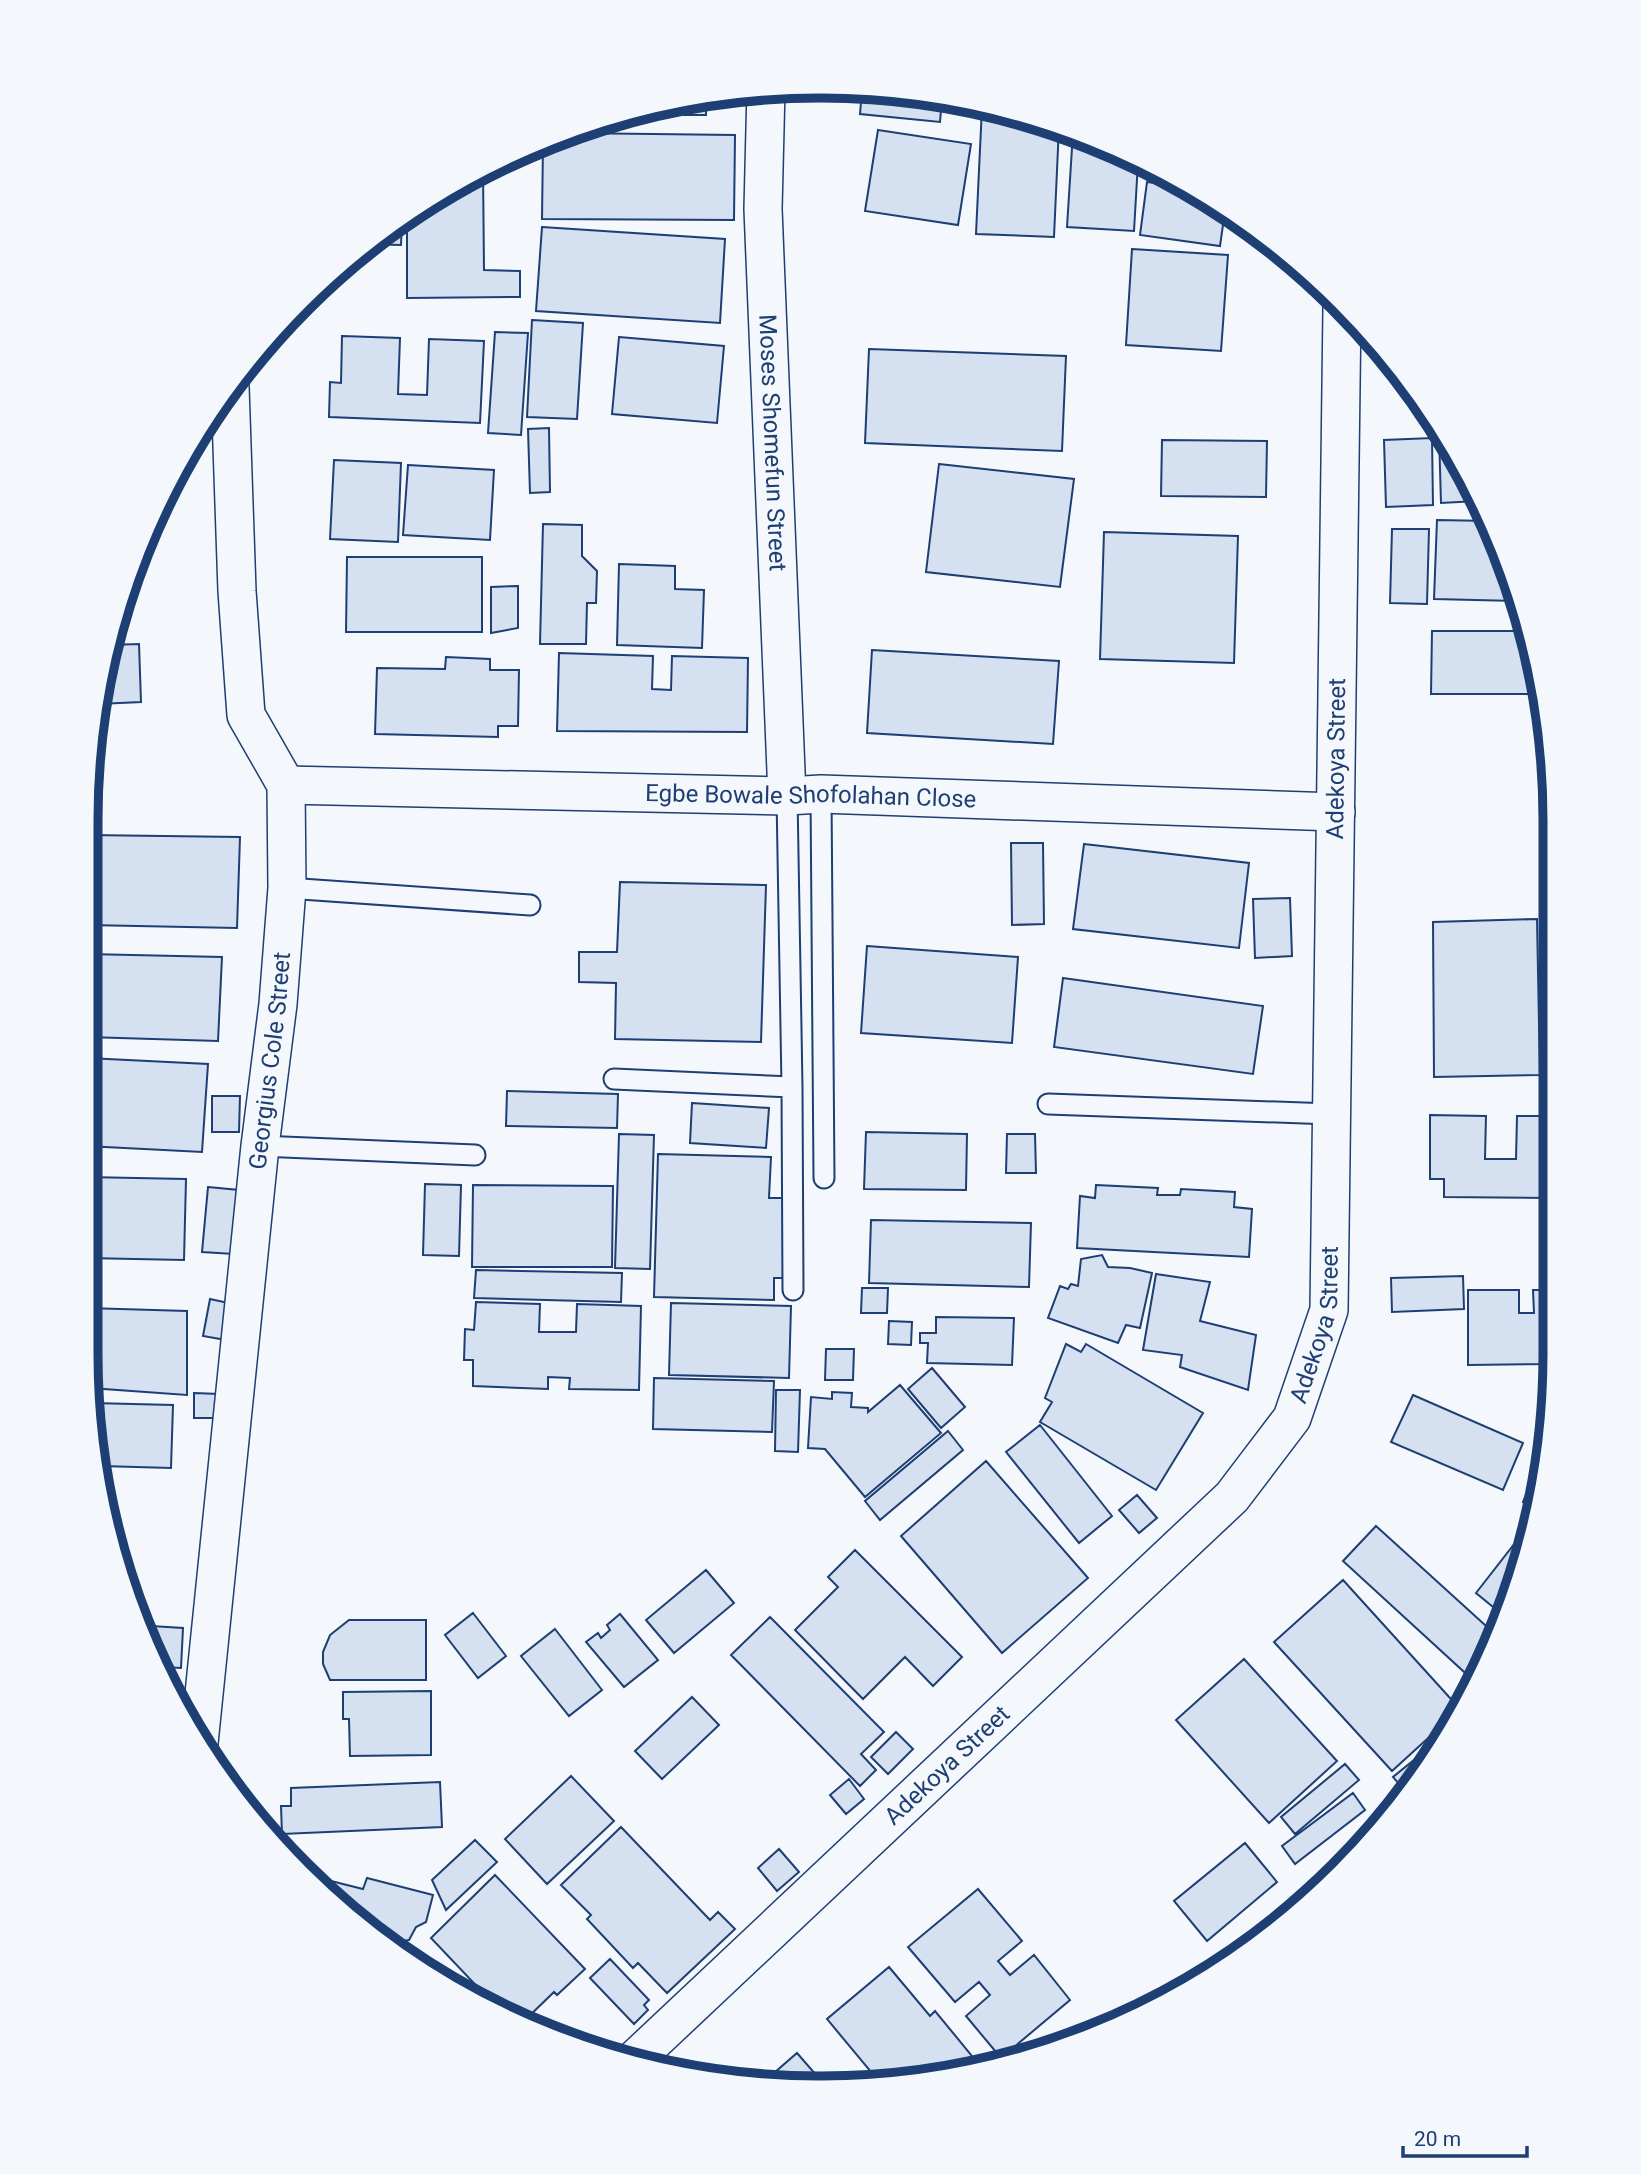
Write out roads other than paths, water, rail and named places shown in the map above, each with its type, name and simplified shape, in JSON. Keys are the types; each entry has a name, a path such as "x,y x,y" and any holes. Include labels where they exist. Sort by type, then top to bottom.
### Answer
{"street":[{"name":"Moses Shomefun Street","path":"766,101 763,209 804,795"},
{"name":"Adekoya Street","path":"642,2053 1232,1497 1292,1418 1329,1310 1342,321"},
{"name":"Georgius Cole Street","path":"201,1724 260,1146 278,1004 287,888 286,785 246,715 237,591 231,404"},
{"name":"Egbe Bowale Shofolahan Close","path":"286,785 804,795 1336,812"}],"lane":[{"path":"793,1290 792,1087 804,795"},
{"path":"804,795 824,1178"},
{"path":"287,888 530,905"},
{"path":"614,1079 792,1087"},
{"path":"1048,1104 1331,1114"},
{"path":"260,1146 475,1155"}]}
